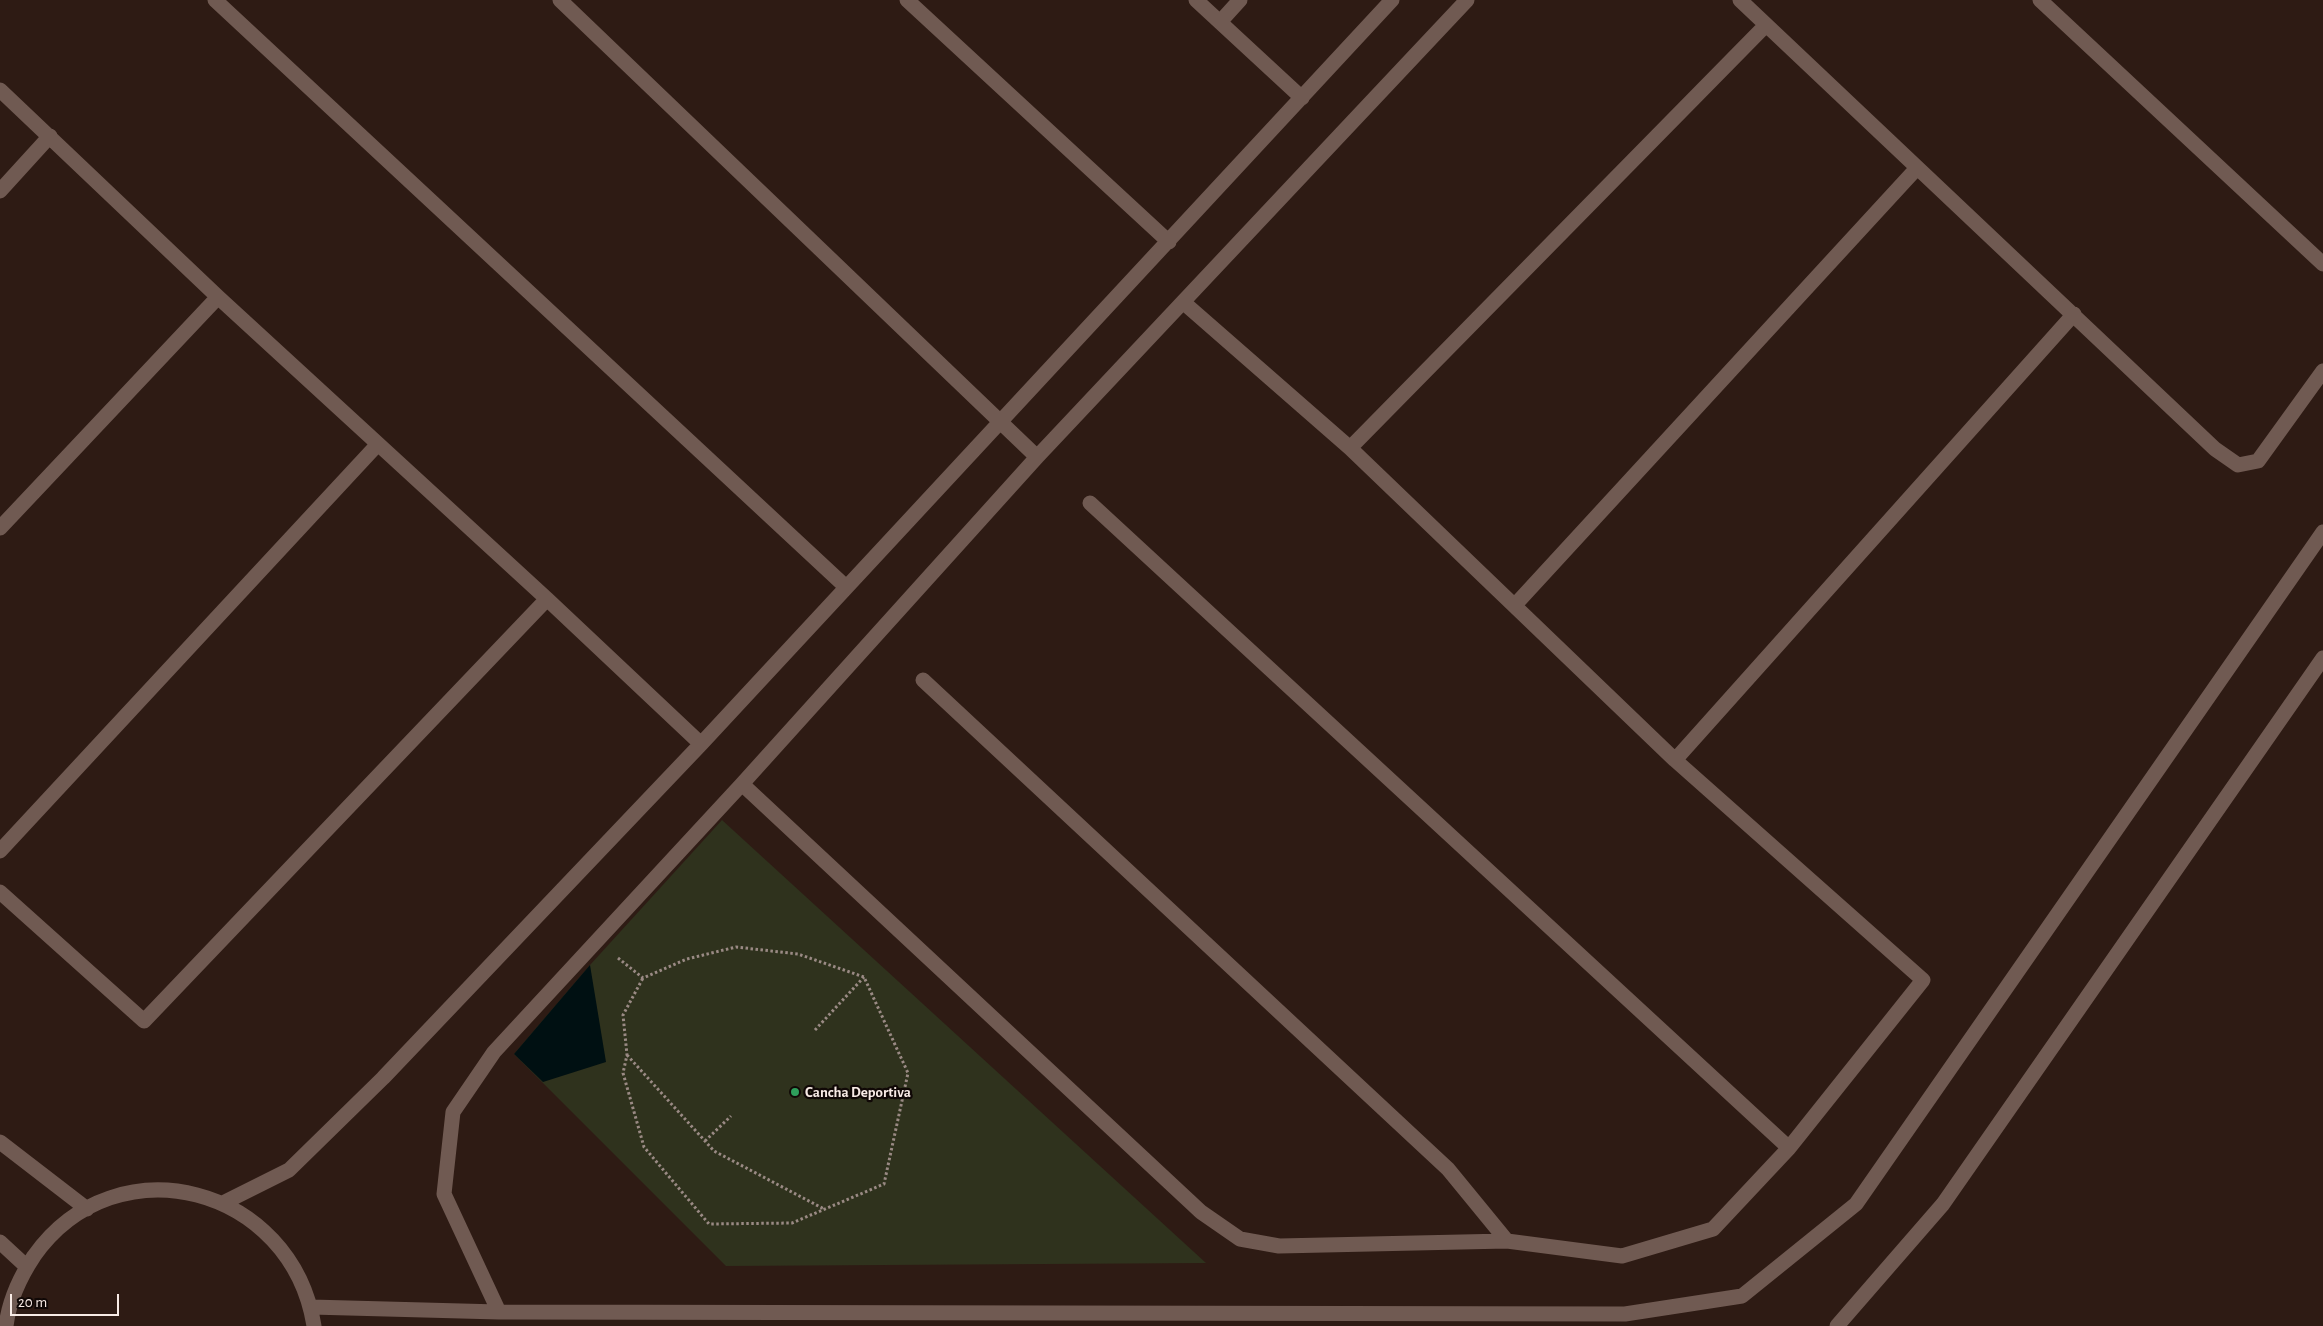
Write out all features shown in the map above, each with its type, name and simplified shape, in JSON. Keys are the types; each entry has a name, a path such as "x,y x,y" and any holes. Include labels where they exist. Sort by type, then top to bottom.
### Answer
{"street":[{"path":"215,0 846,587"},
{"path":"560,0 999,423 1037,457"},
{"path":"907,0 1170,242"},
{"path":"1196,0 1302,98"},
{"path":"1220,22 1240,0"},
{"path":"223,1203 289,1170 383,1078 701,744 1170,242 1392,0"},
{"path":"499,1312 444,1194 453,1112 494,1052 742,784 1037,457 1467,0"},
{"path":"1740,0 2215,449 2238,465 2258,461 2323,371"},
{"path":"2040,0 2323,264"},
{"path":"1350,448 1766,25"},
{"path":"0,90 218,297 547,599 701,744"},
{"path":"0,191 50,136"},
{"path":"1515,606 1917,168"},
{"path":"0,528 218,297"},
{"path":"742,784 1201,1212 1240,1239 1278,1246 1507,1241 1622,1256 1713,1229 1790,1148 1923,980 1675,760 1350,448 1183,302"},
{"path":"1675,760 2074,314"},
{"path":"0,851 378,444"},
{"path":"1090,503 1790,1148"},
{"path":"311,1307 499,1312 1625,1314 1742,1296 1856,1204 2323,532"},
{"path":"0,892 144,1022 547,599"},
{"path":"1837,1326 1943,1204 2323,658"},
{"path":"923,680 1448,1169 1507,1241"},
{"path":"0,1142 87,1208"},
{"path":"6,1326 14,1292 27,1267 43,1244 64,1224 87,1208 113,1198 141,1192 169,1191 197,1194 223,1203 248,1217 263,1229 288,1256 302,1281 311,1307 314,1326"},
{"path":"0,1242 27,1267"}],"path":[{"path":"736,947 798,954 864,977 908,1073 884,1184 792,1223 710,1224 644,1147 623,1073 627,1055 623,1015 643,978 688,960 736,947"},
{"path":"613,955 643,978"},
{"path":"815,1030 864,977"},
{"path":"627,1055 714,1151 825,1210"},
{"path":"705,1141 731,1116"}],"green space":[{"path":"722,820 1206,1263 726,1266 514,1054 590,965"}],"shaded area":[{"path":"590,965 606,1062 543,1082 514,1054"}],"place":[{"name":"Cancha Deportiva","path":"795,1092"}]}
